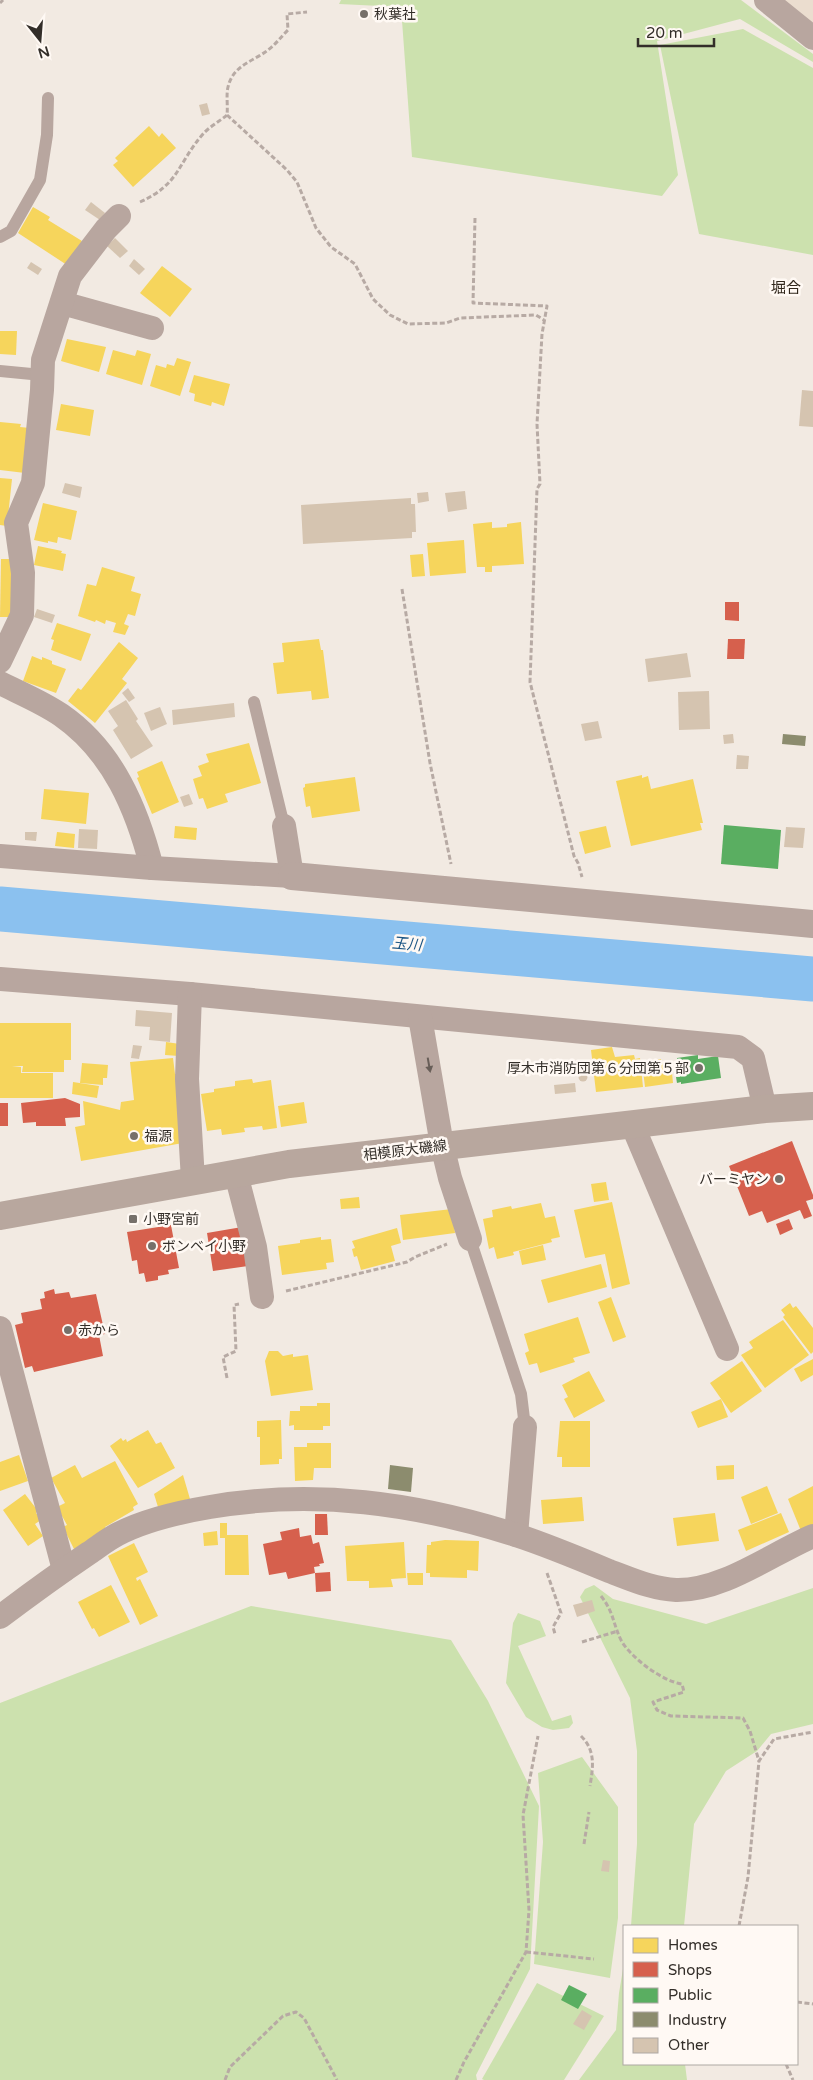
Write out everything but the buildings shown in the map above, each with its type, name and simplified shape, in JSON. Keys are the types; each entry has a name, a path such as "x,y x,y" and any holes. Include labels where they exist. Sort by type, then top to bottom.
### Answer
{"main road":[{"name":"相模原大磯線","path":"0,1216 289,1164 764,1109 813,1106"}],"street":[{"path":"766,0 813,38"},
{"path":"0,662 22,614 23,573 16,523 33,482 43,360 70,276 106,229 119,216"},
{"path":"62,303 152,328"},
{"path":"0,683 60,714 94,743 118,775 144,834 152,868"},
{"path":"284,826 292,876"},
{"path":"0,856 152,868 292,876 813,924"},
{"path":"0,978 190,994 738,1047 753,1058 764,1109"},
{"path":"190,994 188,1079 193,1180"},
{"path":"420,1017 442,1145 450,1178 469,1237"},
{"path":"632,1124 727,1349"},
{"path":"236,1174 255,1247 262,1297"},
{"path":"0,1328 64,1570"},
{"path":"516,1535 525,1427"},
{"path":"0,1617 64,1570 118,1534 176,1513 227,1504 284,1499 327,1498 372,1502 427,1511 516,1535 648,1586 677,1590 706,1586 733,1576 813,1536"}],"lane":[{"path":"0,237 11,231 40,180 47,135 48,98"},
{"path":"0,371 42,375"},
{"path":"254,702 284,826"},
{"path":"469,1237 522,1394 525,1427"}],"path":[{"path":"0,3 3,0"},
{"path":"307,12 287,14 288,30 267,52 252,58 237,71 228,86 227,115 287,170 297,182 316,228 331,247 354,264 373,299 390,315 408,324 446,323 460,318 536,315 544,320"},
{"path":"119,216 127,208 153,196 173,180 203,134 227,115"},
{"path":"475,218 473,303 547,306 544,320 537,424 540,484 537,489 530,682 574,856 582,879 580,902"},
{"path":"402,589 430,764 451,865 449,890"},
{"path":"227,1378 223,1357 236,1351 234,1305 407,1262 414,1257 469,1237"},
{"path":"547,1573 561,1612 553,1627 555,1634"},
{"path":"600,1594 610,1606 623,1643 646,1666 671,1682 682,1684 684,1692 653,1702 656,1710 671,1716 743,1718 750,1731 759,1761 748,1877 739,1925"},
{"path":"582,1642 618,1631"},
{"path":"759,1761 774,1739 813,1732"},
{"path":"456,2080 475,2042 524,1959 526,1952 529,1910 523,1815 538,1736"},
{"path":"581,1736 589,1744 593,1764 590,1786"},
{"path":"584,1844 589,1812"},
{"path":"526,1952 594,1958"},
{"path":"798,2002 813,2004"},
{"path":"225,2080 230,2067 283,2016 296,2012 304,2018 337,2080"},
{"path":"786,2065 793,2080"}],"shaded area":[{"path":"778,0 813,0 813,27"}],"green space":[{"path":"341,0 741,0 813,54 813,62 740,19 657,41 678,175 662,196 412,157 401,7 339,4"},
{"path":"743,29 813,68 813,255 699,234 660,45"},
{"path":"594,1585 613,1599 706,1624 813,1588 813,1724 771,1734 757,1751 726,1771 694,1824 684,1925 631,1925 637,1844 637,1751 630,1698 580,1597 585,1589"},
{"path":"251,1606 451,1640 488,1701 539,1806 530,1969 476,2075 477,2080 0,2080 0,1703"},
{"path":"518,1613 540,1621 546,1636 518,1646 552,1721 571,1715 573,1723 569,1728 553,1730 542,1727 526,1717 506,1683 513,1623"},
{"path":"582,1757 618,1807 618,1918 610,1978 534,1964 543,1842 538,1773"},
{"path":"623,1969 623,2065 685,2065 687,2080 579,2080 616,2030"},
{"path":"537,1983 604,2016 564,2080 482,2079"}],"waterway":[{"name":"玉川","path":"0,909 813,979"}],"place":[{"name":"秋葉社","path":"364,14"},
{"name":"厚木市消防団第６分団第５部","path":"699,1068"},
{"name":"福源","path":"134,1136"},
{"name":"バーミヤン","path":"779,1179"},
{"name":"小野宮前","path":"133,1219"},
{"name":"ボンベイ小野","path":"152,1246"},
{"name":"赤から","path":"68,1330"}],"district":[{"name":"堀合","path":"786,288"}]}
